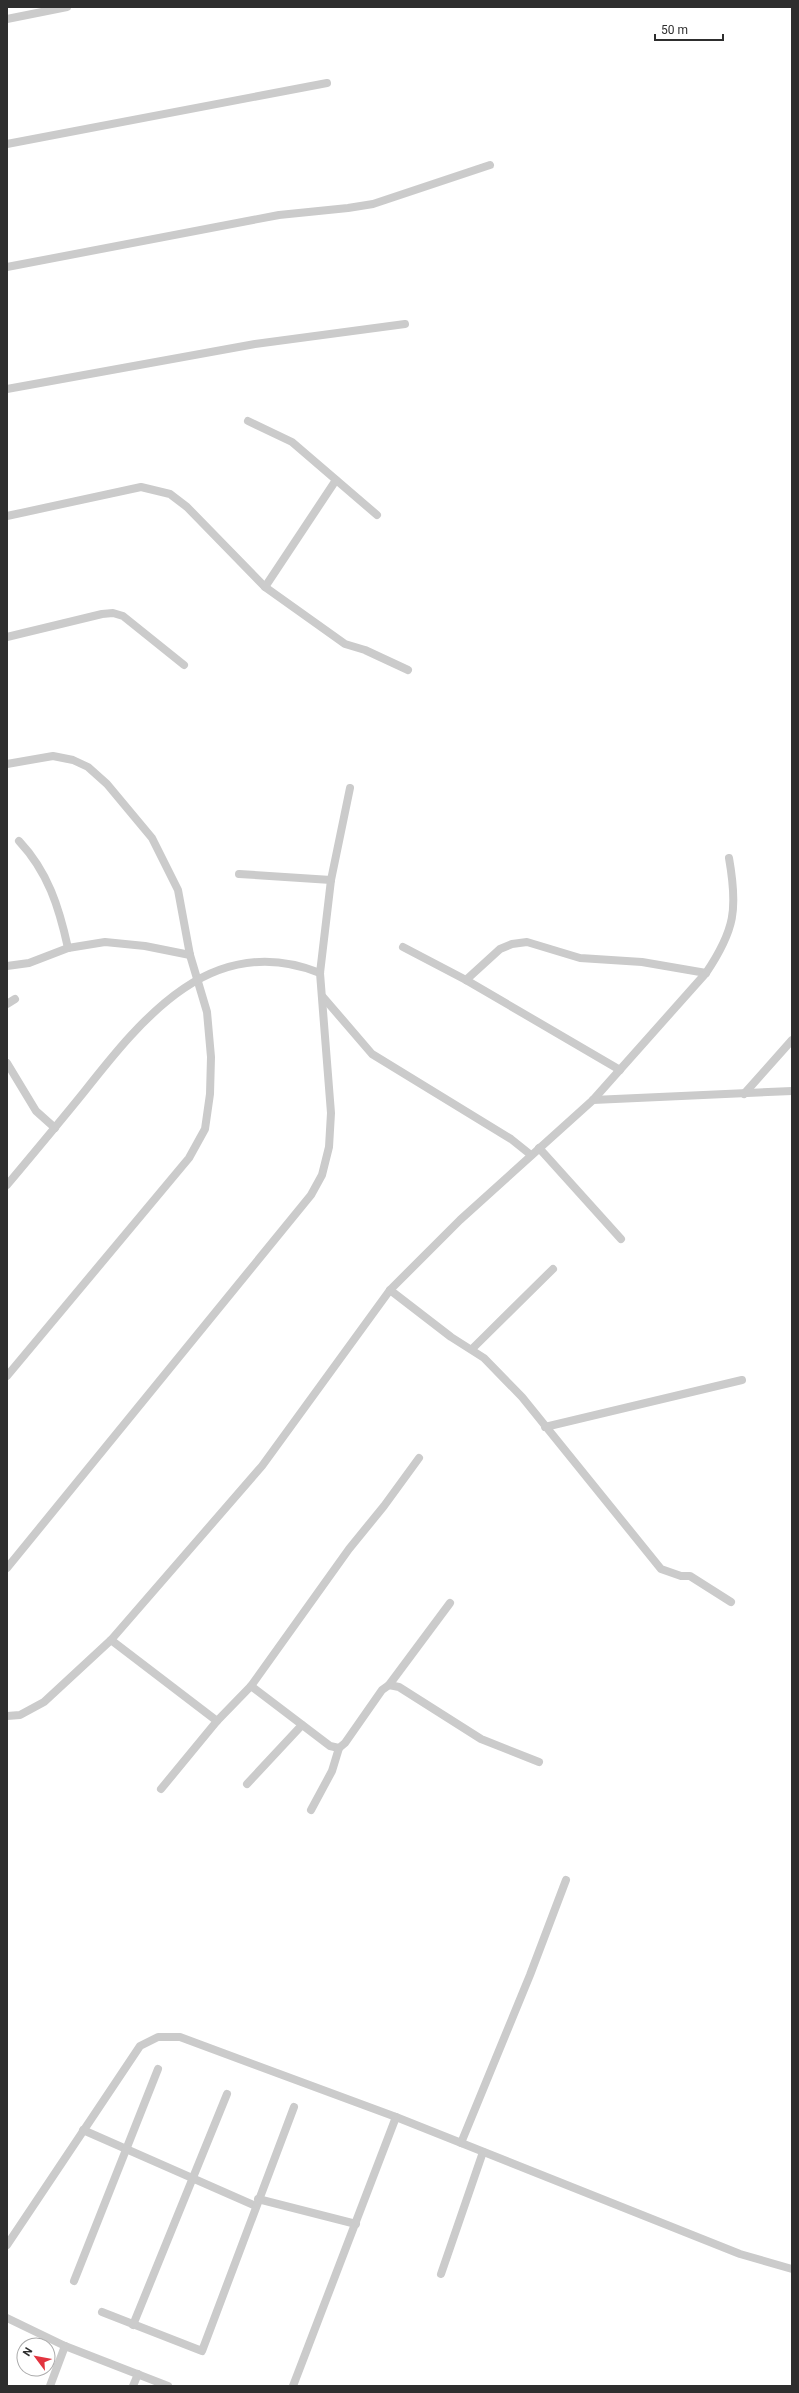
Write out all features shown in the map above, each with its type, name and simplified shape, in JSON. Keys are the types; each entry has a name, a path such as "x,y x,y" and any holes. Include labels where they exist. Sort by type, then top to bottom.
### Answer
{"street":[{"path":"7,19 67,7"},
{"path":"7,144 327,83"},
{"path":"7,267 279,215 373,204 490,165"},
{"path":"7,389 255,344 405,324"},
{"path":"248,421 292,442 377,515"},
{"path":"266,587 336,480"},
{"path":"7,516 141,487 170,494 187,507 266,587 344,644 365,650 408,670"},
{"path":"7,637 102,614 113,613 123,616 184,666"},
{"path":"7,764 53,756 73,760 88,767 106,784 152,838 178,890 190,954 207,1012 211,1057 210,1094 205,1129 189,1158 7,1376"},
{"path":"7,1568 311,1195 322,1175 329,1147 331,1113 320,973 331,880 350,788"},
{"path":"19,841 34,857 46,877 59,911 68,948"},
{"path":"7,1716 20,1715 44,1702 111,1640 262,1466 390,1290 460,1220 593,1100 706,973 717,957 733,920 735,891 729,858"},
{"path":"239,874 331,880"},
{"path":"7,966 29,963 68,948 105,942 145,946 190,954"},
{"path":"466,980 500,949 512,944 527,942 580,958 642,962 706,973"},
{"path":"403,947 466,980 620,1070"},
{"path":"7,1186 139,1026 170,998 198,979 218,970 256,963 283,962 320,973"},
{"path":"323,997 372,1054 511,1139 531,1155"},
{"path":"7,1004 15,999"},
{"path":"744,1094 792,1040"},
{"path":"7,1063 33,1106 55,1128"},
{"path":"593,1100 792,1091"},
{"path":"539,1148 622,1239"},
{"path":"472,1349 552,1269"},
{"path":"390,1290 451,1337 472,1349 522,1397 661,1568 681,1576 690,1576 731,1602"},
{"path":"545,1427 742,1380"},
{"path":"161,1790 217,1721 251,1686 349,1549 384,1506 419,1458"},
{"path":"311,1810 332,1771 339,1748 345,1743 382,1690 389,1685 450,1603"},
{"path":"111,1640 217,1721"},
{"path":"389,1685 399,1687 481,1739 539,1762"},
{"path":"251,1686 330,1746 339,1748"},
{"path":"247,1784 302,1725"},
{"path":"461,2143 530,1975 566,1880"},
{"path":"7,2245 140,2046 158,2037 180,2037 396,2117 740,2254 792,2269"},
{"path":"74,2281 158,2069"},
{"path":"133,2325 227,2094"},
{"path":"102,2312 202,2351 294,2107"},
{"path":"293,2386 396,2117"},
{"path":"83,2130 192,2179 257,2203 356,2224"},
{"path":"441,2274 483,2152"},
{"path":"7,2318 65,2346 168,2386"},
{"path":"50,2386 65,2346"},
{"path":"133,2386 138,2374"}]}
